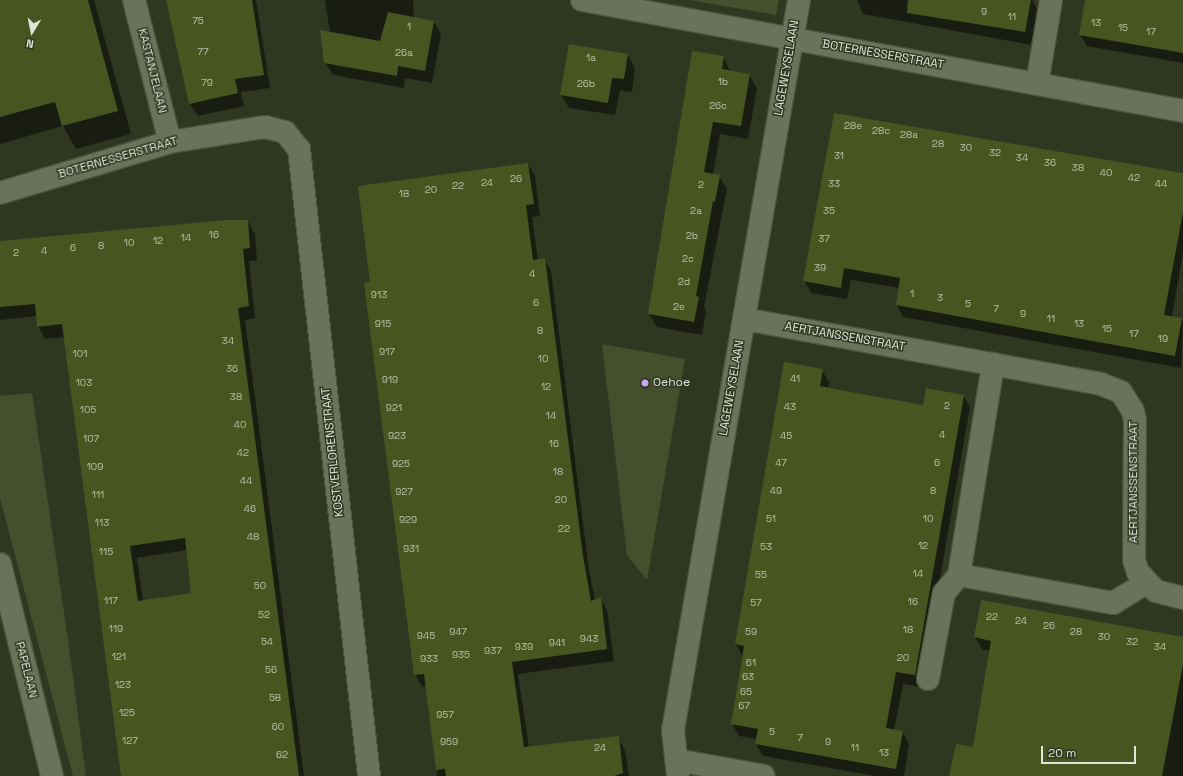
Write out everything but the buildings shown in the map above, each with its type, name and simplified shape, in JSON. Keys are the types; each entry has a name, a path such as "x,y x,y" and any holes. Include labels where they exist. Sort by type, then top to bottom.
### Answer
{"street":[{"name":"KASTANJELAAN","path":"134,0 170,142"},
{"name":"BOTERNESSERSTRAAT","path":"582,0 1183,111"},
{"name":"LAGEWEYSELAAN","path":"677,768 673,730 799,0"},
{"path":"1037,84 1051,0"},
{"name":"BOTERNESSERSTRAAT","path":"0,193 170,142 265,127 285,132"},
{"name":"KOSTVERLORENSTRAAT","path":"285,132 299,149 369,776"},
{"name":"AERTJANSSENSTRAAT","path":"744,319 1111,386 1128,401 1135,422 1134,560 1146,583"},
{"path":"928,679 944,593 959,575 994,364"},
{"name":"PAPELAAN","path":"0,564 52,776"},
{"path":"959,575 1113,604 1146,583 1156,591 1183,598"},
{"path":"677,768 764,776"}],"green space":[{"path":"690,0 779,0 776,15"},
{"path":"602,344 685,359 647,580 627,555"},
{"path":"32,393 86,776 73,776 0,498 0,396"}],"place":[{"name":"Oehoe","path":"645,383"}]}
